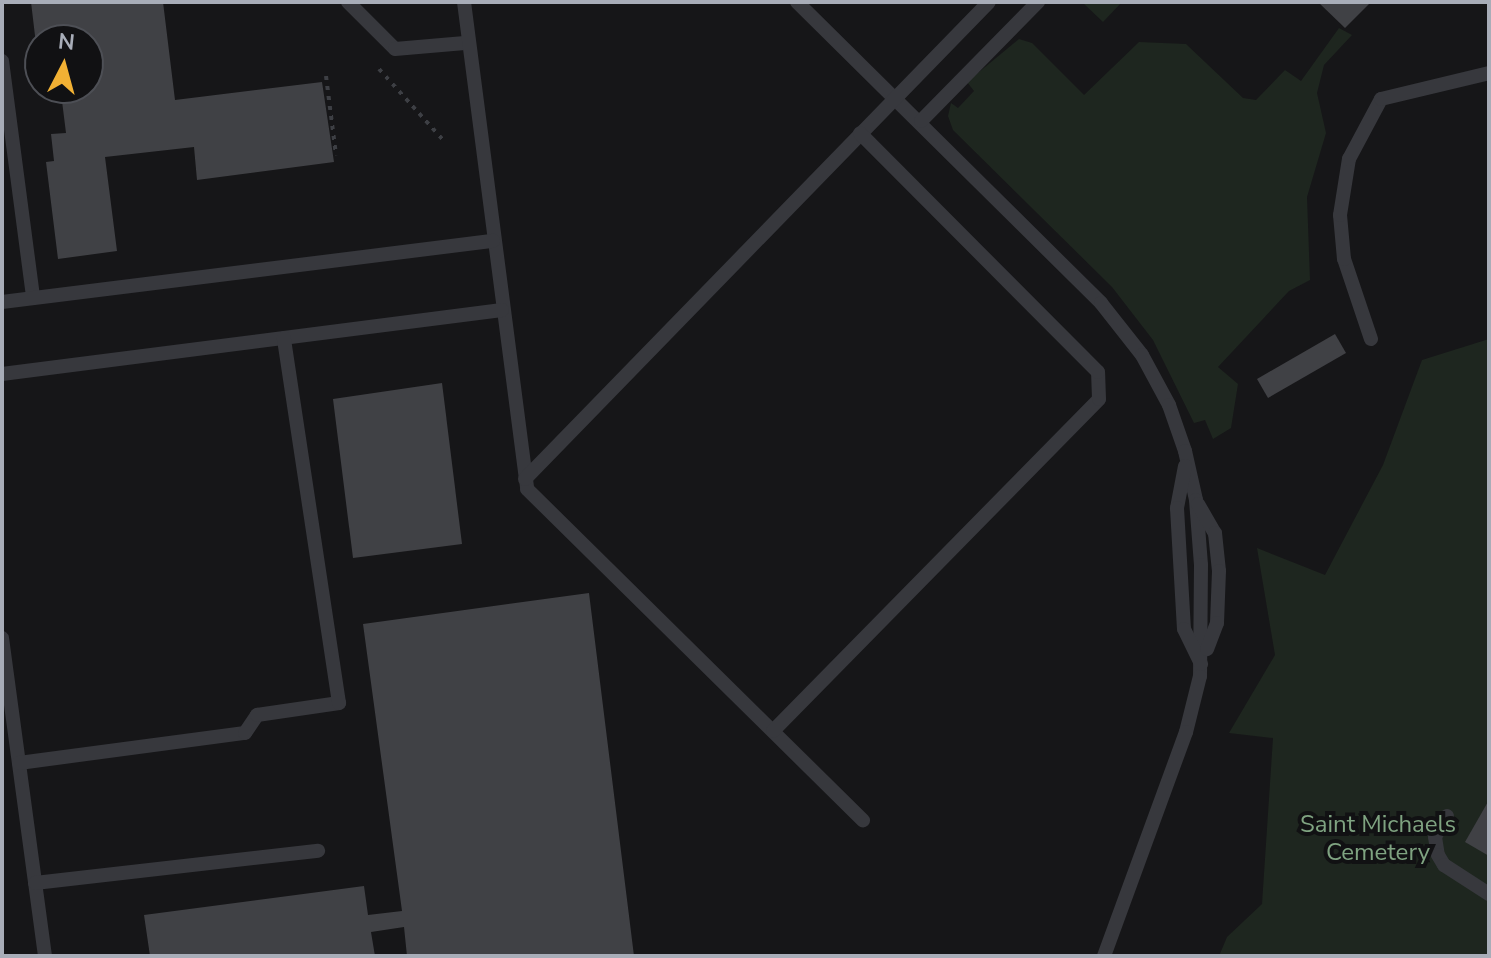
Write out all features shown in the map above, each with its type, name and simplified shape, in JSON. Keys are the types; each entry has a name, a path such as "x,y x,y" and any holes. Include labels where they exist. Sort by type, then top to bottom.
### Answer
{"lane":[{"path":"348,2 395,49 465,43"},
{"path":"464,2 465,43 527,489 863,820"},
{"path":"797,2 896,96 1101,303 1142,355 1169,405 1196,500 1215,533 1219,571 1217,623 1202,664 1186,732 1104,956"},
{"path":"525,479 989,2"},
{"path":"921,121 1038,2"},
{"path":"2,61 33,298"},
{"path":"1371,339 1344,259 1340,215 1349,159 1381,99 1489,73"},
{"path":"773,731 1099,399 1098,372 860,133"},
{"path":"2,302 493,241"},
{"path":"2,374 502,310"},
{"path":"19,763 245,733 257,715 339,703 284,338"},
{"path":"1186,460 1177,508 1184,629 1202,664"},
{"path":"2,638 45,956"},
{"path":"1447,816 1435,837 1438,855 1444,865 1489,894"},
{"path":"35,883 318,851"}],"path":[{"path":"379,69 444,141"},
{"path":"326,76 336,155"}],"green space":[{"path":"1082,2 1122,2 1103,22"},
{"path":"1339,28 1352,35 1324,65 1317,93 1326,133 1307,197 1310,280 1289,291 1218,367 1238,384 1231,428 1213,439 1205,420 1194,423 1153,340 1112,287 953,130 948,116 951,103 958,108 974,91 967,82 1019,39 1032,43 1084,95 1139,42 1186,44 1243,98 1256,100 1285,70 1301,81"},
{"name":"Saint Michaels Cemetery","path":"1489,339 1489,956 1219,956 1227,937 1262,904 1273,738 1229,733 1275,655 1257,548 1325,575 1383,465 1422,360"}],"building":[{"path":"31,2 163,2 175,100 322,82 334,162 197,180 194,147 105,157 117,251 58,259 46,162 54,161 51,134 66,133 62,104 104,104 104,24 34,24"},
{"path":"1318,2 1371,2 1345,28"},
{"path":"1335,334 1346,353 1268,398 1257,379"},
{"path":"442,383 462,544 353,558 333,399"},
{"path":"589,593 634,956 407,956 404,927 371,932 375,956 150,956 144,915 364,886 368,915 402,911 363,624"},
{"path":"1489,800 1489,856 1465,842"}]}
